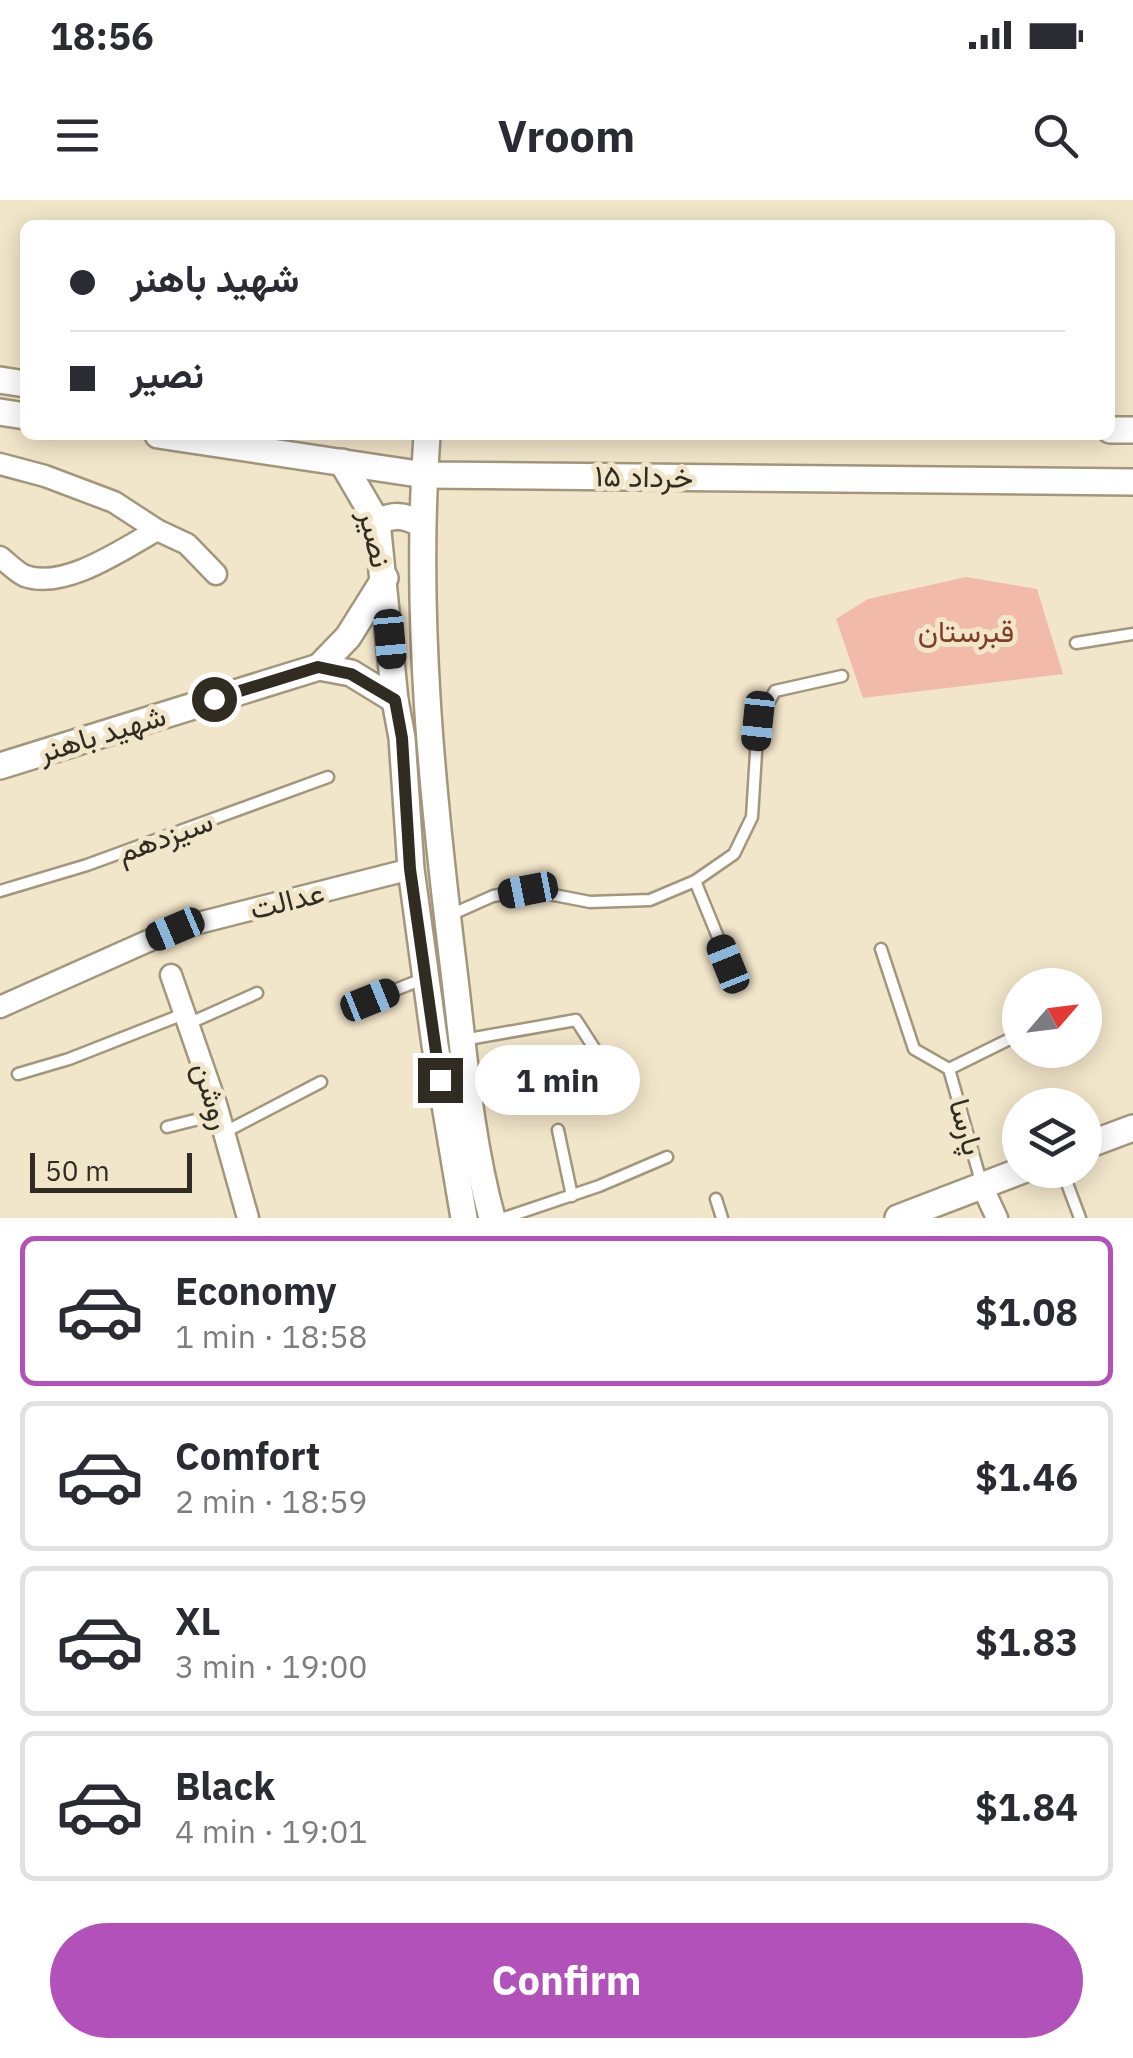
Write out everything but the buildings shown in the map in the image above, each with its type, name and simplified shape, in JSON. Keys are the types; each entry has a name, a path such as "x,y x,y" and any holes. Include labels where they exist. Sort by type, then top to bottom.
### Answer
{"street":[{"name":"۱۵ خرداد","path":"192,440 425,475 1133,482"},
{"path":"428,440 422,524 424,664 436,828 462,1040 492,1218"},
{"name":"نصیر","path":"342,462 377,522 402,738 410,869 464,1218"},
{"path":"0,464 46,476 114,502 187,544 216,574"},
{"path":"377,522 404,516 422,524"},
{"path":"0,557 23,575 46,580 106,560 157,530"},
{"path":"318,667 348,636 385,578"},
{"path":"318,667 351,674 395,700"},
{"name":"شهید باهنر","path":"0,766 318,667"},
{"path":"408,828 436,828"},
{"name":"عدالت","path":"0,1007 175,929 410,869"},
{"name":"روشن","path":"170,976 188,1018 248,1218"},
{"path":"1102,1140 1133,1128"},
{"path":"898,1218 1002,1178"},
{"path":"982,1186 997,1218"}],"lane":[{"path":"1076,643 1133,634"},
{"path":"447,916 493,896 528,890 590,902 650,900 695,881 734,854 752,817 758,721 775,691 842,676"},
{"name":"سیزدهم","path":"0,891 87,866 328,777"},
{"path":"695,881 728,964"},
{"name":"پارسا","path":"881,950 914,1049 949,1068 982,1186"},
{"path":"370,1000 426,978"},
{"path":"18,1074 256,993"},
{"path":"462,1040 576,1020 594,1048"},
{"name":"پارسا","path":"949,1068 1002,1043"},
{"path":"167,1128 221,1123 322,1082"},
{"path":"558,1130 572,1196"},
{"path":"504,1218 572,1196 667,1157"},
{"path":"1069,1188 1080,1218"},
{"path":"716,1199 722,1218"}],"green space":[{"name":"قبرستان","path":"966,577 1037,589 1063,674 863,698 836,619 868,599"}],"route":[{"path":"214,699 318,667 351,674 395,700 402,738 410,869 440,1080"}]}
